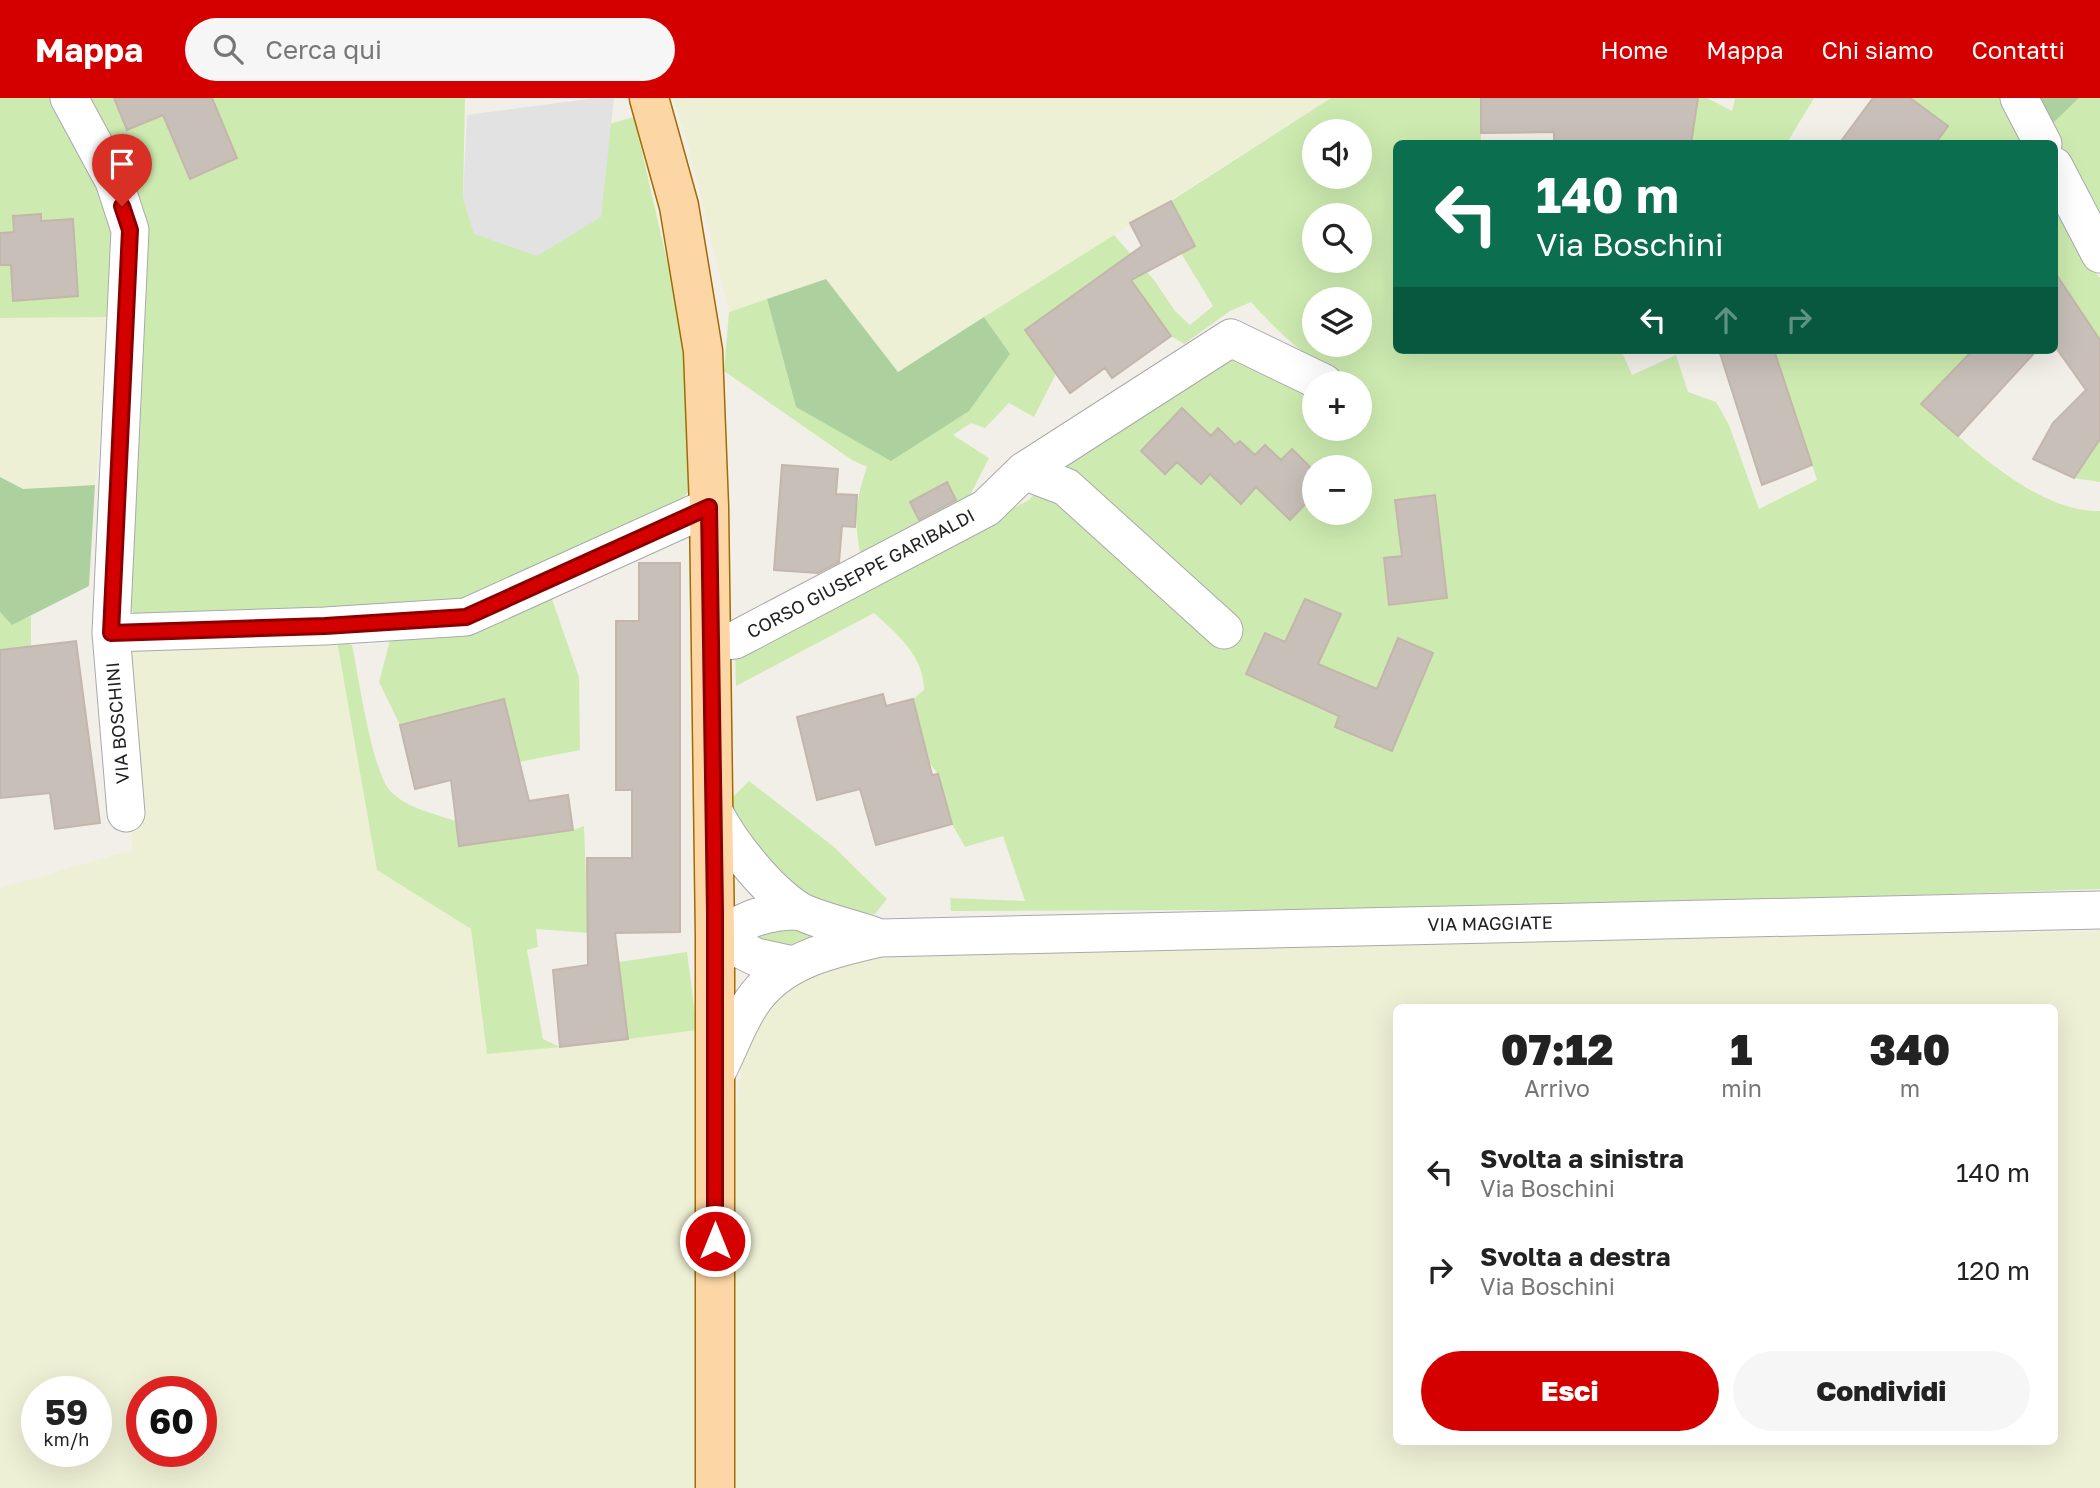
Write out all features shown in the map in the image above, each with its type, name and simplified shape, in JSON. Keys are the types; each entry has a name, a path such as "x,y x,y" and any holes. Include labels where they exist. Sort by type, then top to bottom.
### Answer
{"main road":[{"path":"649,98 679,206 703,351 709,507 714,812 715,1488"}],"street":[{"name":"VIA BOSCHINI","path":"69,98 114,181 130,230 111,633 125,813"},
{"path":"2019,98 2041,140"},
{"path":"2058,174 2100,254"},
{"name":"CORSO GIUSEPPE GARIBALDI","path":"711,642 735,640 986,508 1024,471 1231,338 1302,372"},
{"path":"1024,471 1066,487 1224,630"},
{"path":"111,633 325,626 466,617 709,507"},
{"name":"VIA MAGGIATE","path":"714,812 725,834 768,885 799,911"},
{"name":"VIA MAGGIATE","path":"715,1076 753,1001 793,965 880,937 2100,910"},
{"name":"VIA MAGGIATE","path":"715,937 751,917 772,911 799,911 880,937"},
{"path":"715,937 770,962 793,965"}],"green space":[{"path":"0,98 465,98 463,199 609,124 634,117 682,326 691,489 667,515 476,600 141,618 118,600 110,317 0,318"},
{"path":"673,98 1331,98 898,372 826,279 729,312 688,145"},
{"path":"1331,98 1481,98 1481,140 1393,140 1393,354 1623,354 1632,375 1676,355 1688,392 1716,402 1729,425 1759,509 1817,480 1775,354 1969,354 1922,404 1981,456 2028,488 2052,501 2076,509 2100,511 2100,889 1493,909 951,911 950,898 1025,901 1003,836 965,847 952,824 938,774 929,762 913,699 924,690 923,678 908,647 874,613 736,686 735,653 1029,500 1068,457 1230,352 1302,389 1302,441 1372,441 1372,371 1329,371 1310,357 1372,357 1372,287 1302,287 1302,351 1251,302 1230,311 1184,344 1171,336 1138,290 1102,274 1025,330 1056,374 1034,417 1009,403 985,428 971,423 953,435 989,458 962,511 862,562 857,514 867,467 852,460 724,371 729,312 767,299 796,407 1010,355 984,317 1114,235 1154,280 1175,311 1190,325 1213,306 1181,253 1195,246 1171,201"},
{"path":"1698,98 1707,98 1732,111 1735,98 1814,98 1789,140 1692,140"},
{"path":"1910,98 2003,98 2025,140 1937,140 1948,126"},
{"path":"2037,98 2079,98 2050,126"},
{"path":"2079,98 2100,98 2100,223 2058,140 2050,126"},
{"path":"2058,207 2072,242 2100,278 2100,340 2058,276"},
{"path":"826,279 898,372 984,317 1010,354 969,411 891,461 796,407 767,299"},
{"path":"110,317 95,485 23,489 0,477 0,318"},
{"path":"2100,439 2100,482 2074,478"},
{"path":"0,477 23,489 95,485 89,586 12,625 0,612"},
{"path":"551,596 579,677 580,750 519,762 503,699 400,725 379,682 392,633"},
{"path":"0,612 12,624 31,616 31,646 0,725"},
{"path":"337,641 377,870 471,929 487,1054 697,1030 694,1488 0,1488 0,888 132,850 125,665 134,645"},
{"path":"337,641 352,645 371,741 388,788 410,805 456,821 460,846 573,830 584,826 588,933 536,929 538,947 527,950 543,1039 560,1047 487,1054 471,929 377,870"},
{"path":"749,781 834,847 887,899 875,914 818,909 740,835 730,800"},
{"path":"760,925 835,934 794,952 746,941"},
{"path":"2100,931 2100,1488 734,1488 735,1112 744,1054 772,1000 807,973 914,953"},
{"path":"687,952 697,1030 628,1039 619,962"}],"shaded area":[{"path":"614,98 601,217 537,256 474,234 463,199 467,115"}],"building":[{"path":"114,98 212,98 237,158 190,179 163,115 127,130"},
{"path":"1481,98 1698,98 1692,140 1554,140 1554,132 1481,133"},
{"path":"1873,98 1910,98 1948,126 1938,140 1842,140"},
{"path":"1171,201 1195,246 1131,280 1171,336 1112,378 1105,368 1070,393 1025,330 1142,246 1130,223"},
{"path":"41,214 41,221 73,219 78,296 13,301 11,265 0,265 0,233 14,232 13,216"},
{"path":"2058,277 2100,340 2100,439 2074,478 2033,459 2053,423 2086,390 2058,351"},
{"path":"1720,354 1775,354 1812,465 1762,485"},
{"path":"1969,354 2033,354 1958,436 1921,404"},
{"path":"1182,408 1211,436 1218,428 1235,445 1240,441 1255,455 1265,445 1281,460 1292,449 1302,459 1302,508 1290,520 1256,487 1241,504 1210,474 1201,484 1177,462 1165,474 1141,451"},
{"path":"782,465 838,469 836,494 857,495 855,527 842,526 839,562 818,573 774,570"},
{"path":"947,482 956,500 919,520 910,502"},
{"path":"1435,495 1447,598 1389,605 1384,558 1402,556 1395,500"},
{"path":"639,563 680,563 680,932 615,933 628,1039 560,1047 553,970 588,965 587,858 632,858 632,790 616,790 616,621 639,621"},
{"path":"1305,599 1341,614 1318,664 1377,689 1398,638 1433,653 1392,751 1335,727 1339,716 1246,674 1265,633 1285,642"},
{"path":"76,641 100,823 55,829 50,793 0,798 0,650"},
{"path":"883,694 886,706 913,699 932,775 938,774 952,824 876,845 860,789 817,800 797,717"},
{"path":"504,699 529,801 568,795 573,830 459,846 451,780 415,789 400,725"}],"route":[{"path":"122,206 130,230 111,633 325,626 466,617 709,507 715,912 715,1241"}]}
